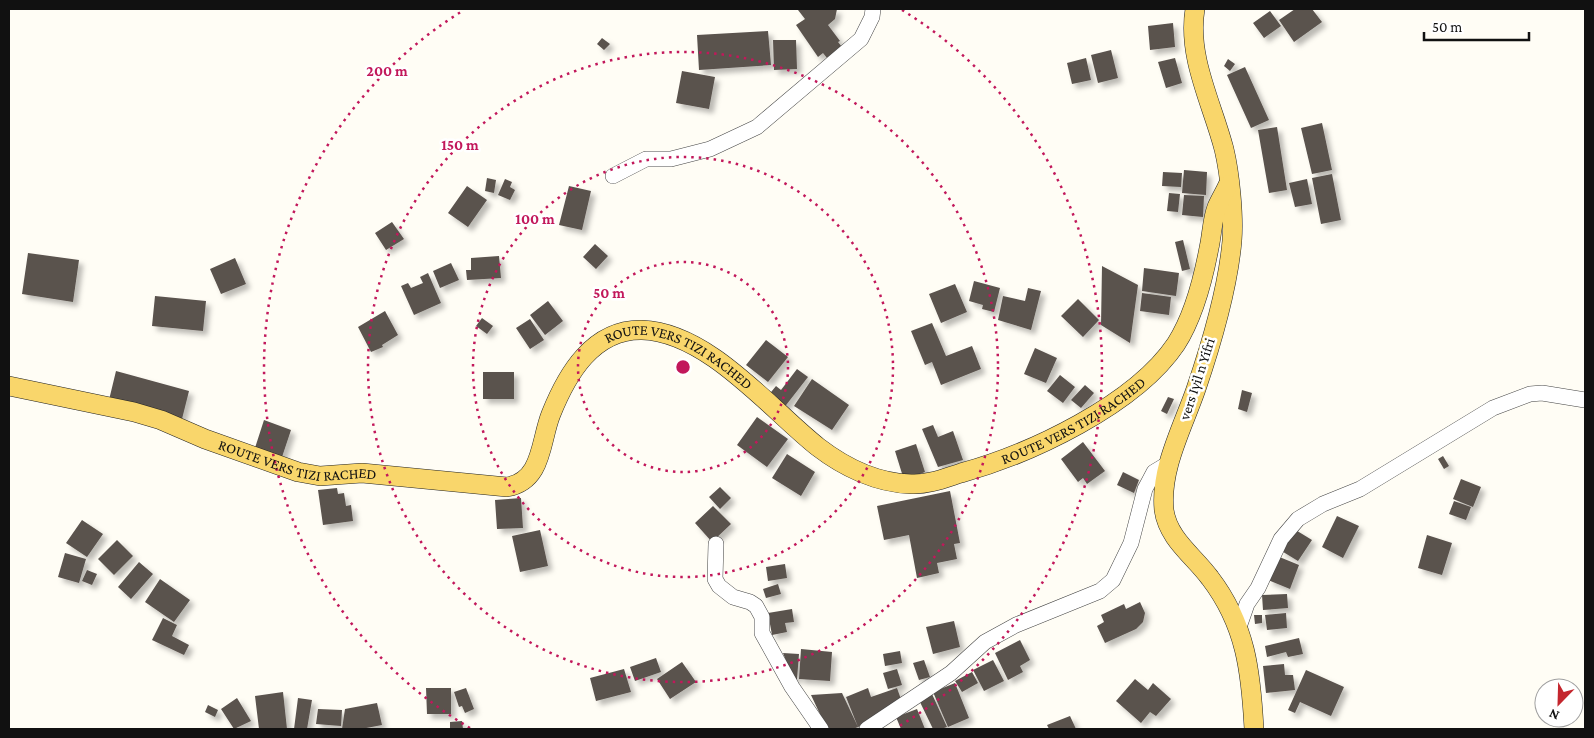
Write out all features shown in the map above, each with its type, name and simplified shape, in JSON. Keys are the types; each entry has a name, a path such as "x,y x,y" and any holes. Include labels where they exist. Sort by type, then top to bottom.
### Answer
{"main road":[{"name":"vers Iγil n Yifri","path":"1195,9 1192,26 1195,48 1200,72 1224,151 1232,213 1232,241 1223,288 1196,387 1169,463 1163,490 1164,512 1169,527 1181,546 1210,578 1239,627 1247,654 1254,729"},
{"name":"ROUTE VERS TIZI RACHED","path":"9,386 134,412 161,420 212,442 298,472 320,476 362,473 506,487 522,482 535,466 544,446 550,416 579,360 598,342 640,330 659,332 676,337 733,372 817,446 837,460 883,480 913,484 921,483 976,469 1035,447 1075,427 1156,370 1176,343 1190,318 1208,252 1216,208 1228,184"}],"street":[{"path":"613,176 646,159 671,159 710,149 757,127 861,38 872,17 873,9"},
{"path":"1239,627 1247,604 1258,588 1281,539 1298,519 1323,504 1360,489 1457,428 1493,408 1530,394 1542,393 1585,400"},
{"path":"867,729 951,673 985,642 1016,625 1100,591 1113,580 1131,543 1145,489 1154,472 1169,463"},
{"path":"716,544 715,579 719,586 733,598 750,602 756,606 762,617 762,633 785,670 792,687 821,729"}],"building":[{"path":"837,9 835,19 828,25 840,41 838,42 842,47 827,58 823,53 818,57 796,25 805,19 798,10"},
{"path":"1295,9 1312,9 1322,22 1294,42 1279,20"},
{"path":"1270,11 1281,26 1264,38 1253,23"},
{"path":"1173,23 1175,47 1150,50 1148,26"},
{"path":"768,31 771,65 699,70 697,35"},
{"path":"602,38 610,44 604,50 597,44"},
{"path":"773,40 796,40 797,69 774,70"},
{"path":"1111,50 1118,78 1098,83 1091,55"},
{"path":"1086,58 1091,80 1072,84 1067,63"},
{"path":"1175,58 1182,83 1166,88 1158,62"},
{"path":"1228,59 1235,64 1230,71 1224,66"},
{"path":"1245,67 1269,120 1251,128 1227,75"},
{"path":"682,71 715,77 709,109 676,103"},
{"path":"1322,123 1332,170 1312,174 1301,128"},
{"path":"1277,127 1287,190 1269,193 1258,130"},
{"path":"1184,170 1207,172 1206,195 1182,193"},
{"path":"1163,172 1182,173 1181,187 1162,186"},
{"path":"1332,174 1341,220 1321,224 1312,178"},
{"path":"487,178 496,180 494,193 485,191"},
{"path":"505,179 512,182 510,187 515,190 510,200 498,195"},
{"path":"1307,179 1312,204 1295,207 1289,183"},
{"path":"467,186 487,200 468,227 448,213"},
{"path":"569,186 591,191 582,230 559,225"},
{"path":"1169,193 1180,194 1178,212 1167,211"},
{"path":"1184,195 1204,196 1203,217 1182,215"},
{"path":"392,222 404,239 386,250 375,233"},
{"path":"1183,240 1190,269 1182,271 1175,242"},
{"path":"595,244 608,256 596,269 583,257"},
{"path":"28,253 79,260 73,302 22,294"},
{"path":"499,256 501,278 467,280 466,270 471,270 471,258"},
{"path":"235,258 246,284 221,294 210,269"},
{"path":"451,263 459,280 440,288 433,271"},
{"path":"1102,266 1138,285 1130,343 1101,325"},
{"path":"1144,268 1179,273 1176,296 1142,291"},
{"path":"428,273 441,303 414,315 401,286 408,283 411,288 423,283 420,277"},
{"path":"974,281 1000,288 994,312 982,309 983,305 969,301"},
{"path":"955,284 967,312 941,323 929,294"},
{"path":"1028,288 1041,291 1031,330 998,320 1003,296 1025,301"},
{"path":"1142,293 1171,297 1169,315 1140,311"},
{"path":"155,296 206,301 203,331 152,326"},
{"path":"1078,299 1099,320 1083,337 1061,316"},
{"path":"548,301 563,321 545,335 530,315"},
{"path":"385,311 398,335 382,345 383,347 371,352 358,327"},
{"path":"482,318 493,326 487,334 476,326"},
{"path":"530,319 544,340 530,349 516,328"},
{"path":"932,323 946,356 972,346 981,369 941,385 932,362 925,365 911,331"},
{"path":"766,340 788,357 768,382 746,365"},
{"path":"1035,348 1057,358 1046,383 1024,374"},
{"path":"797,369 808,377 783,409 767,397 776,386 781,390"},
{"path":"116,371 189,391 182,419 109,400"},
{"path":"483,372 514,372 514,399 483,399"},
{"path":"1060,375 1075,387 1063,403 1047,391"},
{"path":"812,379 849,405 832,430 794,406"},
{"path":"1085,385 1094,393 1081,408 1071,400"},
{"path":"1242,390 1252,393 1247,412 1238,409"},
{"path":"1168,397 1174,399 1167,414 1161,411"},
{"path":"757,417 788,439 767,467 737,445"},
{"path":"264,420 291,430 281,460 254,451"},
{"path":"933,425 938,437 953,431 963,460 938,467 922,429"},
{"path":"1083,442 1105,471 1087,484 1083,478 1078,482 1061,459"},
{"path":"916,444 925,472 904,480 895,451"},
{"path":"787,454 815,472 801,496 772,478"},
{"path":"1443,456 1449,466 1444,469 1438,459"},
{"path":"1123,472 1139,480 1134,493 1117,485"},
{"path":"1461,479 1481,487 1473,507 1453,499"},
{"path":"720,487 731,498 720,509 709,497"},
{"path":"337,488 338,494 344,493 346,506 351,505 353,521 323,525 318,490"},
{"path":"950,491 960,543 954,544 957,559 937,563 939,573 917,578 909,535 884,540 877,506"},
{"path":"521,498 523,528 497,529 495,500"},
{"path":"1454,501 1471,507 1466,520 1449,514"},
{"path":"713,506 731,524 712,542 695,523"},
{"path":"1337,516 1359,526 1343,558 1322,547"},
{"path":"82,520 103,534 87,557 66,543"},
{"path":"1294,529 1312,540 1298,561 1280,550"},
{"path":"540,530 548,566 520,572 512,536"},
{"path":"1427,535 1452,543 1442,575 1418,568"},
{"path":"117,540 133,556 114,575 98,559"},
{"path":"65,553 86,559 79,583 58,577"},
{"path":"1277,556 1299,565 1290,589 1268,580"},
{"path":"139,562 153,574 131,599 118,587"},
{"path":"785,564 787,578 768,581 766,567"},
{"path":"87,570 97,574 92,585 82,581"},
{"path":"160,579 190,600 174,622 145,602"},
{"path":"778,584 781,594 766,598 763,589"},
{"path":"1287,594 1288,608 1263,610 1262,595"},
{"path":"1140,602 1145,613 1143,622 1136,629 1105,643 1097,626 1104,622 1101,615 1124,604 1126,609"},
{"path":"792,609 794,622 785,623 787,632 772,635 768,613"},
{"path":"1286,613 1287,628 1267,630 1265,615"},
{"path":"1254,615 1262,615 1262,623 1255,624"},
{"path":"163,618 177,625 172,636 189,645 184,655 152,640"},
{"path":"954,621 960,647 933,654 926,627"},
{"path":"1299,638 1303,654 1288,657 1286,652 1267,657 1265,646"},
{"path":"1020,640 1030,660 1020,666 1023,672 1008,680 995,653"},
{"path":"801,649 832,652 830,681 799,679"},
{"path":"900,651 902,663 885,666 883,654"},
{"path":"783,653 799,654 797,679 793,679"},
{"path":"656,658 661,672 635,681 630,667"},
{"path":"924,660 930,677 919,680 913,663"},
{"path":"993,660 1004,681 984,691 973,670"},
{"path":"682,662 696,682 670,699 657,679"},
{"path":"1284,664 1285,675 1293,675 1295,690 1266,693 1263,666"},
{"path":"624,669 631,692 596,701 590,678"},
{"path":"897,669 902,685 888,689 883,673"},
{"path":"1306,670 1344,687 1331,716 1300,702 1295,713 1288,710"},
{"path":"972,672 978,683 962,692 955,681"},
{"path":"1135,679 1148,690 1153,683 1171,699 1156,716 1150,712 1141,723 1116,701"},
{"path":"955,683 969,718 948,727 933,692"},
{"path":"426,688 451,688 451,714 427,714"},
{"path":"466,688 474,709 465,713 462,706 459,707 454,692"},
{"path":"868,688 871,697 897,688 903,705 880,718 858,727 846,697"},
{"path":"283,692 287,729 259,729 255,696"},
{"path":"842,693 858,727 853,729 827,729 811,695"},
{"path":"932,694 947,727 933,729 919,700"},
{"path":"237,698 251,721 234,729 221,709"},
{"path":"298,698 312,700 307,729 294,729"},
{"path":"377,703 382,725 361,729 342,729 345,709"},
{"path":"208,705 218,710 215,717 205,712"},
{"path":"318,709 342,710 341,726 316,724"},
{"path":"917,709 925,729 901,729 896,717"},
{"path":"1070,716 1076,729 1049,729 1047,725"},
{"path":"462,721 463,729 450,729 450,722"}]}
